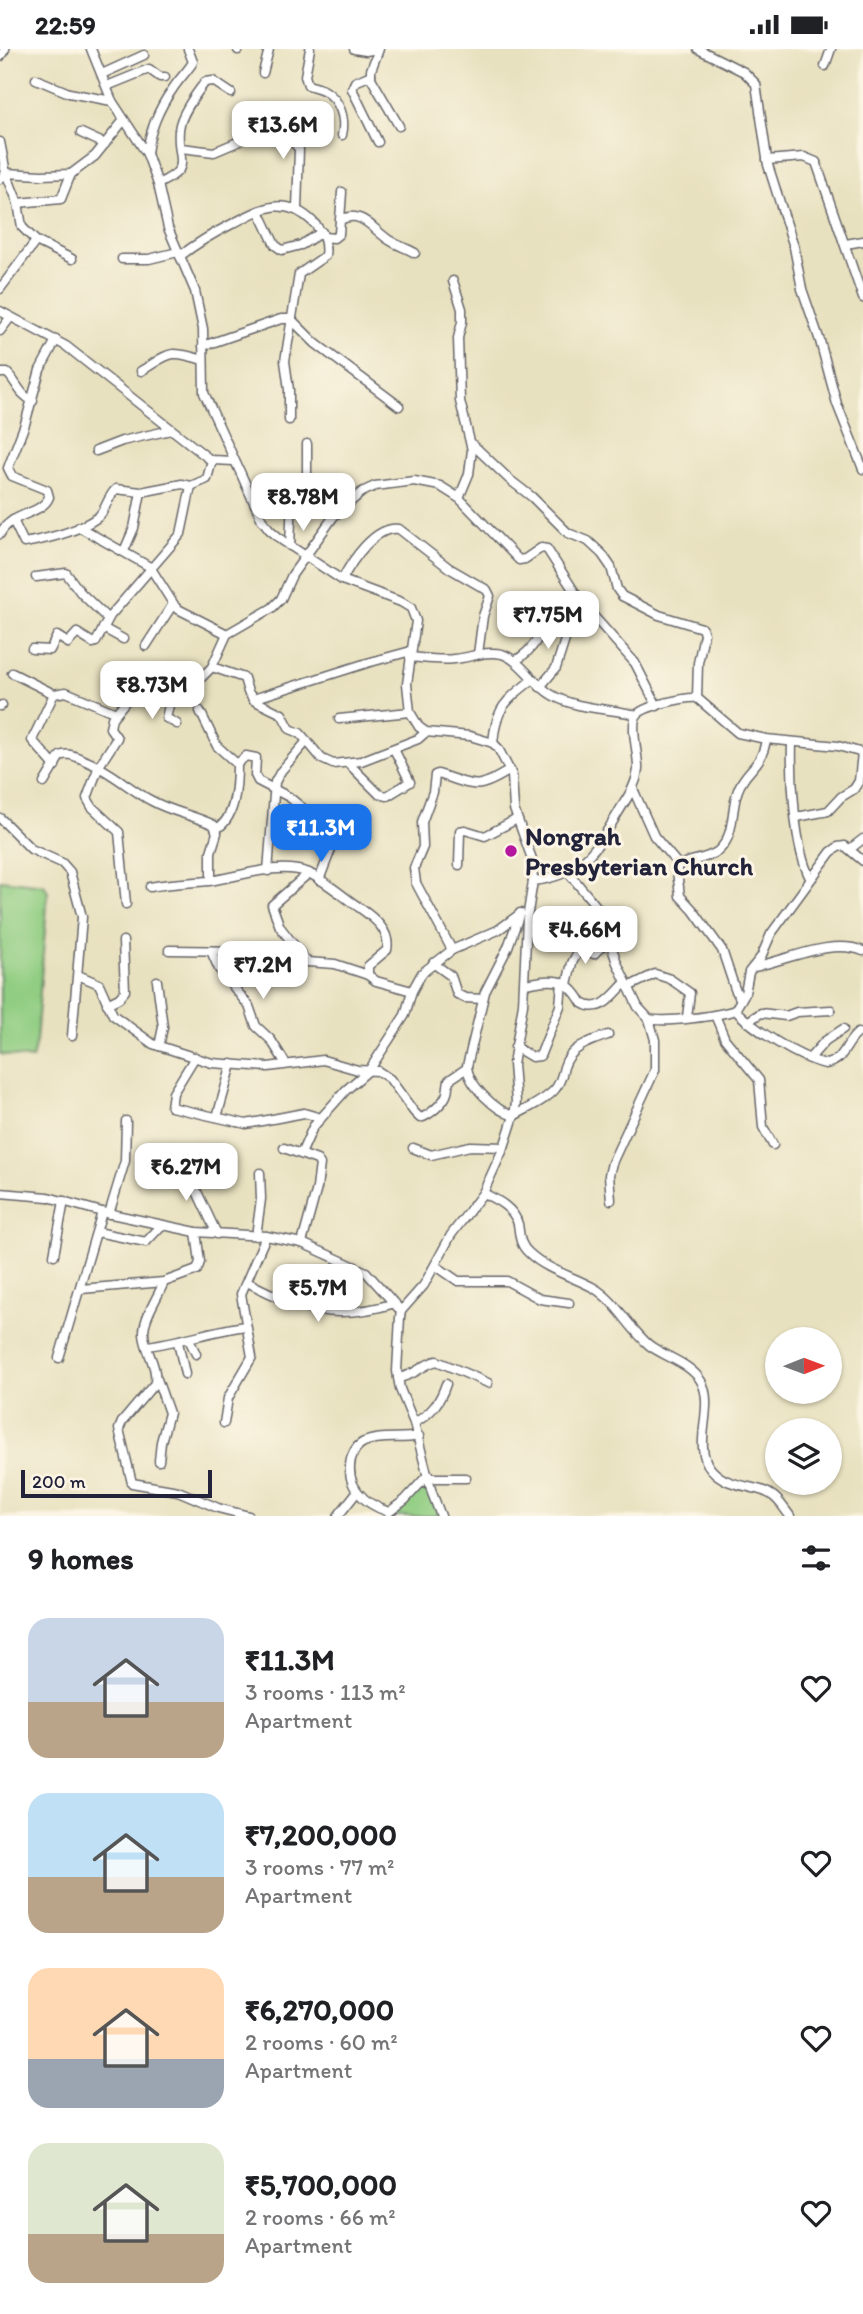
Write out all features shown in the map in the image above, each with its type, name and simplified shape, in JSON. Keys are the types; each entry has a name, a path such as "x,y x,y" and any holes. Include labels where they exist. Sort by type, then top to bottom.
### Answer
{"street":[{"path":"0,57 5,49"},
{"path":"91,49 112,100 147,154 158,184 165,219 195,291 202,329 204,393 262,520 270,530 342,580 411,608 416,621 407,684 410,712 426,732 470,736 493,743 510,770 513,782 512,800 532,859 533,881 528,904 525,983 513,1064 516,1102 514,1116 505,1147 483,1193 452,1235 424,1285 401,1311"},
{"path":"147,154 149,138 163,105 193,62 188,49"},
{"path":"263,73 269,49"},
{"path":"310,49 305,80 308,85 324,90 336,102 342,118 342,135"},
{"path":"354,49 378,49 370,75 399,126"},
{"path":"698,49 744,72 756,84 767,160 794,247 802,289 831,384 863,469"},
{"path":"825,66 831,49"},
{"path":"102,74 144,55"},
{"path":"107,86 149,69 160,77 165,77"},
{"path":"370,75 355,82 352,89 378,142"},
{"path":"36,79 69,93 112,100"},
{"path":"158,184 172,177 181,167 179,127 205,82 213,81 231,93"},
{"path":"18,203 60,200 71,174 95,156 124,120"},
{"path":"249,129 293,142 299,149 297,209"},
{"path":"82,133 104,145"},
{"path":"181,148 214,152 240,141"},
{"path":"0,142 3,176 18,203 22,227 36,241 72,258"},
{"path":"767,160 804,157 816,162 863,298"},
{"path":"3,176 71,174"},
{"path":"259,211 275,245 282,250 323,235 338,236 342,192"},
{"path":"122,259 179,254 265,207 297,209 323,235 325,256 299,274 285,361 289,421"},
{"path":"340,220 351,216 360,217 386,238 415,253"},
{"path":"0,289 36,241"},
{"path":"846,244 863,241"},
{"path":"453,281 462,309 462,322 457,338 460,401 471,443 471,466 459,498"},
{"path":"0,311 56,340 212,460 234,461"},
{"path":"0,331 10,318"},
{"path":"203,346 282,319 290,320 315,343 399,406"},
{"path":"0,534 7,523 48,502 47,490 12,476 8,471 33,401 40,370 56,340"},
{"path":"141,372 172,353 203,360"},
{"path":"0,373 11,376 21,394 33,401"},
{"path":"96,451 130,438 171,430"},
{"path":"471,443 510,480 532,496 561,526 593,545 611,567 617,589 622,596 659,615 702,628 704,634 698,663 697,698"},
{"path":"290,545 291,502 294,490 307,476 307,444"},
{"path":"13,520 24,543 79,527 100,515 116,489 141,492 182,484 191,486 207,479 212,460"},
{"path":"126,904 119,832 92,807 87,798 99,766 117,738 110,725 116,713 130,696 170,701 184,695 212,667 227,634 277,603 292,575 334,516 362,492 375,486 421,482 440,486 459,498 519,560 541,548 547,549 585,607 626,652 641,673 657,706"},
{"path":"32,649 50,650 57,636 68,643 77,633 95,643 108,619 181,534 191,486"},
{"path":"124,551 134,528 141,492"},
{"path":"79,527 150,567 173,604 188,616 227,634"},
{"path":"342,580 352,560 363,549 386,530 399,529 449,568 489,593 478,654"},
{"path":"36,577 66,573 81,593 108,619"},
{"path":"146,646 173,604"},
{"path":"540,687 556,668 570,624 585,607"},
{"path":"516,661 533,648 540,637 547,615"},
{"path":"103,628 123,639"},
{"path":"253,699 359,665 410,654 441,660 496,653 516,661 540,687 570,704 637,715 682,698 697,698 738,733 766,739 833,746 862,753 859,781 853,789 828,811 797,817"},
{"path":"212,667 244,678 253,699 282,714 288,727 300,733 325,761 332,764 348,763 394,749 418,739 426,732"},
{"path":"12,673 54,694 66,692 116,713"},
{"path":"493,743 500,708 532,680"},
{"path":"54,694 32,740 55,766"},
{"path":"170,701 166,718 177,724"},
{"path":"200,711 217,746 237,764"},
{"path":"339,719 410,712"},
{"path":"533,881 551,878 567,871 589,856 599,845 633,789 638,768 634,726 637,715"},
{"path":"677,866 714,853 725,842 730,832 738,790 762,757 766,739"},
{"path":"268,871 273,789 277,777 307,741"},
{"path":"792,742 792,776 801,858 810,879"},
{"path":"348,763 382,796 387,796 410,782 394,749"},
{"path":"44,783 64,754 99,766 171,811 195,816 214,825 216,829"},
{"path":"211,880 211,852 216,829 225,823 233,803 237,764 246,756 256,758 256,778 294,800 311,815"},
{"path":"452,950 416,883 414,874 423,847 422,822 433,792 433,780 438,774 472,785 482,785 510,770"},
{"path":"633,789 654,836 674,859 680,896 722,950 741,1000"},
{"path":"0,818 31,849 62,863 70,872 82,911 72,1036"},
{"path":"459,865 460,831 465,829 485,836 517,819"},
{"path":"319,880 340,827"},
{"path":"850,849 863,839"},
{"path":"649,1019 660,1021 735,1010 750,972 761,957 776,926 831,852 845,846 863,861"},
{"path":"150,887 268,871 291,869 309,873 375,919 384,931 388,948 368,965 368,975"},
{"path":"567,871 608,920 614,953 638,1007 649,1019 655,1040 656,1065 653,1079 612,1163 609,1175 611,1200"},
{"path":"309,873 272,905 280,927 307,963 335,964 368,975 376,981 412,991"},
{"path":"301,1154 310,1132 321,1118 346,1090 370,1069 405,1015 417,979 433,963 452,950 498,930 528,904"},
{"path":"514,1116 503,1112 489,1101 469,1075 467,1068 483,999 508,947 520,913"},
{"path":"546,930 561,935 592,954 596,954 612,935"},
{"path":"107,1004 119,998 125,991 123,941"},
{"path":"515,1047 532,1057 540,1056 558,1012 572,963 581,946"},
{"path":"754,967 837,946 863,951"},
{"path":"169,950 247,951"},
{"path":"211,951 219,969 249,1006 256,1026 271,1040 286,1064"},
{"path":"433,963 451,975 457,994 465,998 483,999"},
{"path":"525,983 548,980 565,983 573,989 582,1003 594,1007 606,1002 627,984 655,974 670,979 690,993 687,1017"},
{"path":"78,975 99,984 107,1004 120,1021 159,1046 212,1063 268,1067 323,1061 358,1070 370,1069 390,1079 414,1112 423,1118 447,1094 449,1080 467,1068"},
{"path":"157,981 163,1027 159,1046"},
{"path":"735,1010 767,1037 825,1064 836,1061 843,1055 850,1041 858,1033"},
{"path":"747,1022 761,1013 786,1016 797,1012 831,1010"},
{"path":"715,1015 725,1039 759,1080 763,1127 773,1145"},
{"path":"810,1058 825,1041 843,1029"},
{"path":"514,1116 552,1092 561,1080 565,1064 573,1052 584,1043 608,1035"},
{"path":"195,1057 169,1104 177,1110 246,1124 304,1112 321,1118"},
{"path":"217,1117 232,1064"},
{"path":"59,1358 97,1233 125,1161 126,1121"},
{"path":"413,1148 431,1154 470,1146 505,1147"},
{"path":"284,1148 317,1160 320,1168 302,1243"},
{"path":"182,1160 217,1234"},
{"path":"256,1236 261,1199 260,1173"},
{"path":"0,1193 64,1201 196,1232 266,1236 302,1243 366,1272 401,1311 398,1378 403,1400 419,1436 441,1516"},
{"path":"483,1193 500,1202 513,1215 518,1225 520,1242 529,1253 552,1269 596,1289 650,1345 690,1369 704,1390 704,1453 710,1468 718,1476 734,1484 774,1496 790,1516"},
{"path":"54,1255 64,1201"},
{"path":"97,1233 146,1242 162,1225"},
{"path":"80,1289 164,1282 192,1273 199,1268 196,1232"},
{"path":"224,1423 228,1398 251,1357 241,1298 242,1289 266,1236"},
{"path":"436,1266 458,1281 507,1281 540,1299 569,1303"},
{"path":"159,1461 169,1413 156,1377 145,1328 164,1282"},
{"path":"247,1282 296,1306 344,1313 364,1312 396,1303"},
{"path":"148,1346 178,1342 245,1326"},
{"path":"190,1339 196,1353"},
{"path":"178,1342 186,1374"},
{"path":"398,1378 412,1375 437,1361 488,1383"},
{"path":"156,1377 152,1389 122,1422 119,1429 130,1481 136,1485 178,1491 229,1514 249,1516"},
{"path":"414,1423 432,1410 441,1398 446,1384"},
{"path":"419,1436 376,1439 356,1447 349,1476 351,1485 357,1492 388,1512 405,1500 428,1476 466,1478"},
{"path":"338,1516 357,1492"}],"green space":[{"path":"0,880 44,885 48,892 36,1041 32,1059 0,1054"},
{"path":"428,1481 439,1516 394,1516 393,1513"}],"place":[{"name":"Nongrah Presbyterian Church","path":"511,851"}]}
